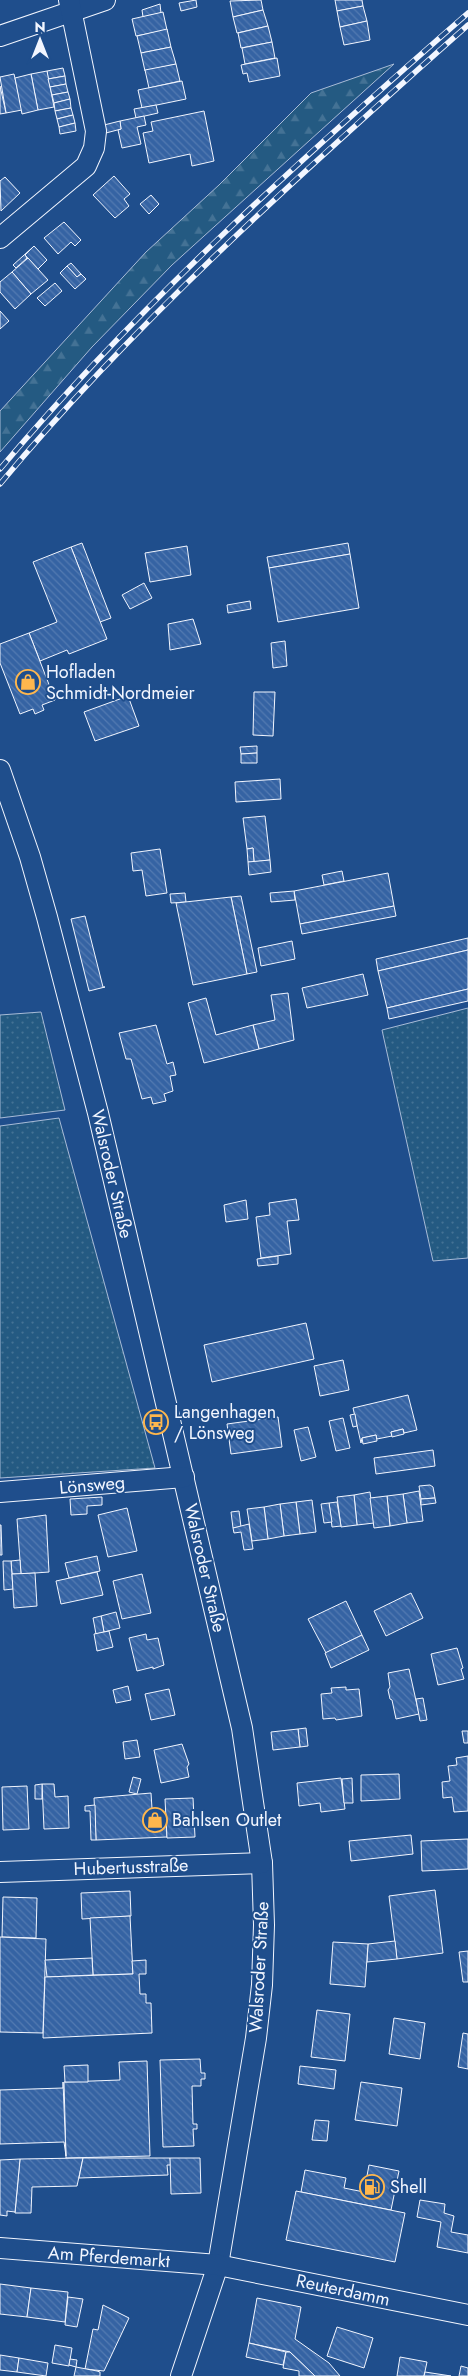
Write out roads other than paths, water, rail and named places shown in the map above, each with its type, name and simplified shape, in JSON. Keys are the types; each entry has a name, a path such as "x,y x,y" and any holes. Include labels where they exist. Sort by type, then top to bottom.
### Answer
{"street":[{"path":"0,36 71,6 105,0"},
{"path":"0,238 86,166 94,148 96,131 71,6"},
{"name":"Walsroder Straße","path":"0,770 30,857 75,1018 242,1728 262,1864 262,1985 256,2038 218,2265 181,2376"},
{"name":"Lönsweg","path":"0,1492 184,1477"},
{"name":"Hubertusstraße","path":"0,1872 262,1864"},
{"name":"Am Pferdemarkt","path":"0,2248 218,2265"},
{"name":"Reuterdamm","path":"218,2265 468,2315"}],"railway":[{"path":"0,469 109,348 166,289 345,121 468,13"},
{"path":"0,484 53,422 109,362 225,246 468,25"}],"place":[{"name":"Hofladen Schmidt-Nordmeier","path":"28,682"},
{"name":"Langenhagen / Lönsweg","path":"156,1422"},
{"name":"Bahlsen Outlet","path":"155,1820"},
{"name":"Shell","path":"372,2187"}]}
